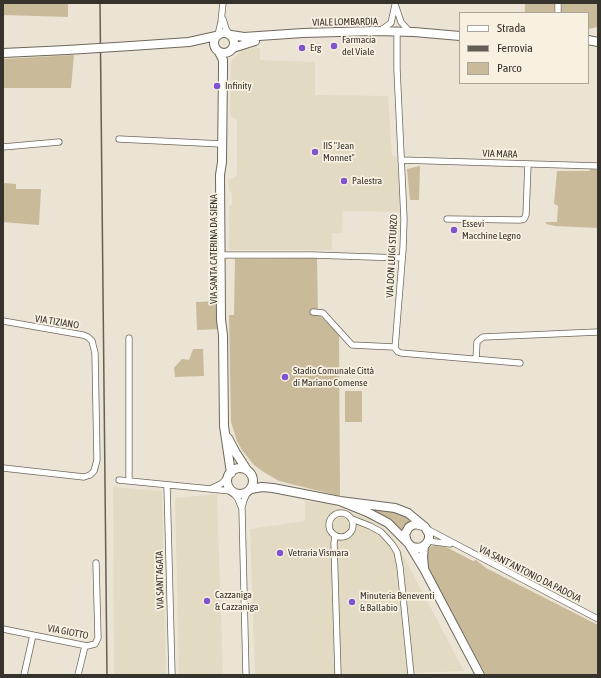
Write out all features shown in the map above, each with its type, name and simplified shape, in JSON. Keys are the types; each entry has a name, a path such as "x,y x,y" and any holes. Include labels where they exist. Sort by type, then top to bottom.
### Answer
{"street":[{"path":"217,50 214,41 222,15 223,3"},
{"path":"378,32 391,23 395,4"},
{"path":"395,4 401,22 410,32"},
{"path":"189,42 206,44 217,50 231,50 234,42 224,26 222,15"},
{"name":"VIALE LOMBARDIA","path":"230,35 244,37 303,34 410,32 459,36"},
{"path":"3,53 189,42 223,33 230,35"},
{"name":"VIA DON LUIGI STURZO","path":"394,347 404,220 396,36"},
{"name":"VIALE LOMBARDIA","path":"231,50 252,41 276,39 311,37 459,36"},
{"name":"VIA SANTA CATERINA DA SIENA","path":"217,50 223,60 222,162 224,175 225,323 223,335"},
{"name":"VIA SANTA CATERINA DA SIENA","path":"223,68 231,50"},
{"path":"119,139 222,144"},
{"path":"3,147 60,142"},
{"name":"VIA MARA","path":"401,160 598,166"},
{"name":"VIA SANTA CATERINA DA SIENA","path":"222,162 220,175 221,320 223,335 224,426 230,474"},
{"path":"447,219 524,219 526,215 528,164"},
{"path":"224,255 312,255 402,258"},
{"path":"313,312 323,313 352,345 394,347 395,350 399,352 520,363"},
{"name":"VIA TIZIANO","path":"3,321 79,334 89,338 93,343 95,351 96,428 96,463 94,471 89,476 80,477 3,468"},
{"path":"476,359 477,342 483,337 598,332"},
{"path":"129,338 129,481"},
{"name":"VIA SANTA CATERINA DA SIENA","path":"224,426 232,447 248,471"},
{"path":"210,488 221,484 230,474 238,469 248,471 273,488"},
{"path":"246,675 242,509 244,500 253,480 248,471"},
{"path":"230,474 228,484 242,509"},
{"path":"120,480 210,488 232,491 240,494 262,487 273,488 340,501 384,505 395,508 411,516 425,527 429,536 423,557 424,569"},
{"name":"VIA SANT'AGATA","path":"167,485 172,675"},
{"path":"340,501 367,512 386,522 409,545 418,548 426,544"},
{"path":"352,519 353,527 350,534 343,538 335,536 329,530 328,522 333,515 341,512 352,519 373,527 381,532 397,552 400,567 411,675"},
{"path":"425,527 415,524 408,529 405,538 424,569 480,675"},
{"name":"VIA SANT'ANTONIO DA PADOVA","path":"425,527 598,619"},
{"path":"335,536 338,675"},
{"name":"VIA SANT'ANTONIO DA PADOVA","path":"426,544 455,544"},
{"name":"VIA GIOTTO","path":"3,629 85,646 94,645 98,640 96,563"},
{"path":"24,675 33,635"},
{"path":"78,675 85,646"}],"shaded area":[{"name":"IIS \"Jean Monnet\"","path":"260,48 260,60 315,62 315,95 388,96 392,156 397,157 400,212 343,211 342,233 332,233 332,250 229,250 229,206 232,204 232,194 229,190 228,180 235,177 237,174 237,120 230,116 231,61 243,49"},
{"path":"113,487 162,491 166,675 114,675"},
{"path":"217,494 223,675 179,675 175,498"},
{"path":"305,501 327,503 366,518 387,531 397,544 464,671 360,675 255,675 250,529 305,521"}],"green space":[{"path":"3,3 68,3 68,17 3,15"},
{"path":"525,3 555,3 554,12 525,12"},
{"path":"562,3 598,3 598,27 589,29 589,12 561,12"},
{"path":"74,55 71,88 3,88 3,59"},
{"path":"420,166 419,200 410,200 407,169"},
{"path":"591,169 598,170 598,228 555,226 546,224 546,222 557,222 558,206 554,204 557,171 589,171"},
{"path":"3,183 16,184 16,189 41,189 39,225 3,222"},
{"name":"Stadio Comunale Città di Mariano Comense","path":"317,258 318,314 339,333 340,496 279,481 262,471 254,465 242,450 237,441 231,422 229,315 234,315 235,259"},
{"path":"219,301 220,329 197,330 196,302"},
{"path":"193,349 203,349 204,376 175,377 174,368 182,359 189,360"},
{"path":"345,391 362,391 362,422 345,422"},
{"path":"361,505 398,511 413,521 402,532"},
{"path":"435,545 448,548 473,561 476,560 486,568 598,625 598,675 486,675 429,570 427,563 428,549"}],"railway":[{"path":"100,3 107,675"}],"place":[{"name":"Farmacia del Viale","path":"334,46"},
{"name":"Erg","path":"302,48"},
{"name":"Infinity","path":"217,86"},
{"name":"IIS \"Jean Monnet\"","path":"315,152"},
{"name":"Palestra","path":"344,181"},
{"name":"Essevi Macchine Legno","path":"454,230"},
{"name":"Stadio Comunale Città di Mariano Comense","path":"285,377"},
{"name":"Vetraria Vismara","path":"280,553"},
{"name":"Cazzaniga & Cazzaniga","path":"207,601"},
{"name":"Minuteria Beneventi & Ballabio","path":"352,602"}]}
